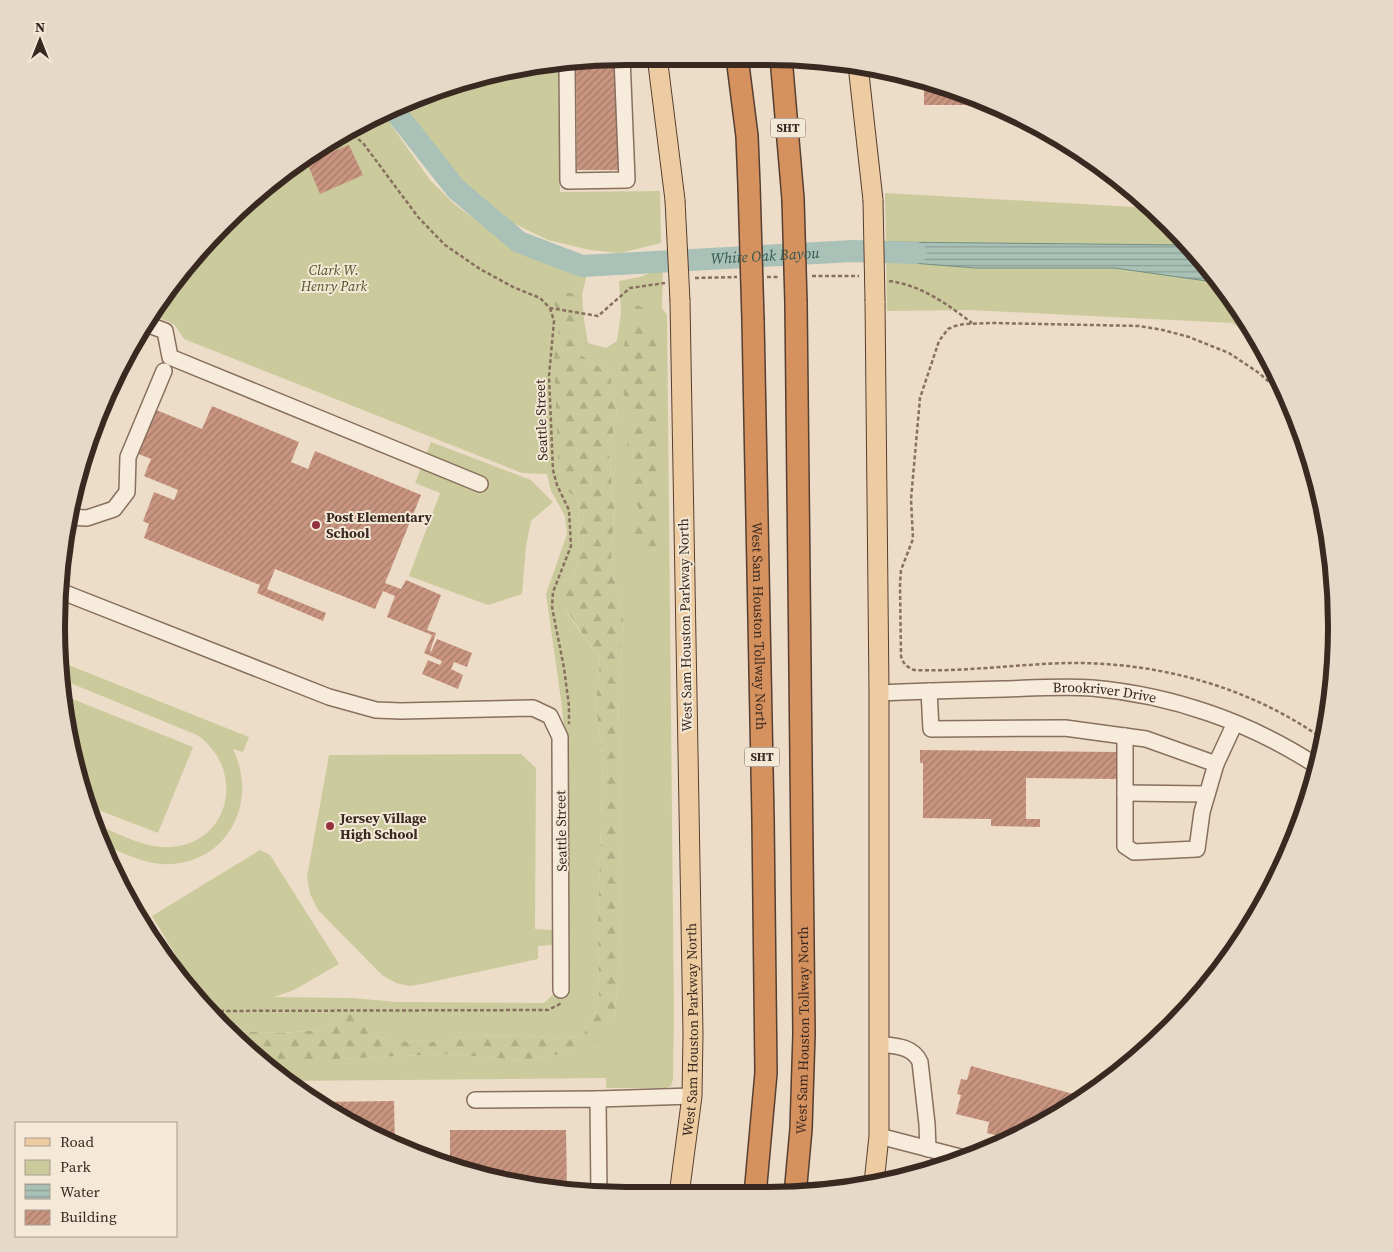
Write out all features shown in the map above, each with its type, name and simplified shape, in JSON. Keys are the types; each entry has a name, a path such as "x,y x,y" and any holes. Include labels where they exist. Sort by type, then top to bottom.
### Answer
{"highway":[{"name":"West Sam Houston Tollway North","path":"738,65 747,136 749,186 763,819 766,1074 756,1187"},
{"name":"West Sam Houston Tollway North","path":"782,65 793,199 796,303 804,1034 802,1113 796,1186"}],"main road":[{"name":"West Sam Houston Parkway North","path":"658,65 675,200 680,301 693,1034 692,1096 680,1187"},
{"path":"859,73 873,200 879,693 879,1136 875,1176"}],"street":[{"path":"567,68 568,180 627,180 622,65"},
{"path":"152,326 165,331 170,357 480,484"},
{"path":"76,517 87,518 114,509 127,492 128,457 164,371"},
{"path":"66,593 329,697 376,710 533,708 550,716 560,737 563,996"},
{"name":"Brookriver Drive","path":"879,693 1091,688 1168,700 1235,723 1269,738 1311,763"},
{"path":"929,691 931,729 1065,728 1146,738 1216,764"},
{"path":"1125,736 1125,846 1134,852 1197,849 1202,812 1216,764 1235,723"},
{"path":"1125,793 1207,794"},
{"path":"879,1044 901,1047 917,1055 920,1062 928,1149"},
{"path":"475,1100 692,1096"},
{"path":"598,1099 599,1186"},
{"path":"879,1136 952,1155"}],"path":[{"name":"Seattle Street","path":"354,136 363,143 418,217 444,245 480,269 513,287 540,298 550,308 554,321 549,376 553,470 557,485 569,510 571,546 553,592 552,607 564,668 569,706 569,725"},
{"path":"1274,386 1259,373 1229,353 1190,337 1163,330 1139,326 993,323 964,324 948,330 940,341 920,398 911,499 912,538 901,570 901,656 907,667 914,670 1070,663 1130,666 1174,674 1220,686 1243,695 1281,714 1317,735"},
{"path":"218,1011 548,1010 563,996"}],"green space":[{"path":"558,69 560,192 660,191 661,243 620,253 590,250 548,240 505,219 461,185 429,151 401,113 481,84"},
{"name":"Clark W. Henry Park","path":"387,119 430,180 454,204 520,250 588,270 582,295 588,343 606,348 617,341 621,312 619,281 640,277 663,267 662,308 667,315 674,1014 673,1079 671,1086 666,1088 606,1088 606,1078 298,1081 269,1059 339,1059 444,1054 522,1060 569,1053 614,1018 621,950 619,871 621,805 618,691 624,623 611,563 614,508 609,452 617,414 610,374 581,355 574,294 562,292 579,497 578,560 575,573 562,583 567,613 600,659 596,706 603,762 598,916 599,1005 584,1034 566,1039 472,1035 442,1042 388,1041 368,1033 347,1009 324,1030 281,1033 238,1031 185,972 152,916 260,850 270,855 339,964 294,990 274,997 352,998 397,1002 544,1003 564,984 565,736 546,594 567,534 565,516 551,491 547,474 522,473 184,339 174,324 158,317 181,284 229,229 284,181 314,160 345,140"},
{"path":"885,193 1141,207 1189,256 1212,284 1243,330 1232,323 969,310 887,311"},
{"path":"551,289 575,294 581,355 610,374 617,414 609,452 614,508 611,563 624,623 618,691 621,805 619,871 621,950 614,1018 601,1039 569,1053 522,1060 444,1054 339,1059 269,1059 238,1031 281,1033 324,1030 347,1009 357,1007 368,1033 388,1041 442,1042 472,1035 566,1039 584,1034 599,1005 598,916 603,762 596,706 600,659 568,613 560,610 558,597 562,583 575,573 578,560 579,498 567,491 560,474 554,358 560,323 551,297"},
{"path":"631,304 643,307 645,318 658,328 661,351 663,495 654,507 661,523 657,543 651,553 644,554 628,539 626,525 639,509 631,492 630,458 627,443 631,416 620,382 624,346 629,324 628,311"},
{"path":"431,442 531,480 553,502 531,521 526,546 522,594 488,605 409,576 440,493 415,483"},
{"path":"66,664 249,737 243,752 233,749 240,770 242,791 239,811 231,829 219,844 203,855 184,862 161,864 138,859 111,848 103,827 151,846 171,847 191,842 207,833 219,819 225,802 226,784 222,766 212,749 197,735 68,682"},
{"path":"70,698 193,747 158,833 96,809 84,771"},
{"path":"521,754 536,768 535,929 552,930 552,945 538,946 538,959 422,984 410,986 396,983 382,975 318,910 310,894 307,877 329,755"}],"water":[{"path":"886,242 1179,245 1210,281 1115,268 976,268 886,261"}],"building":[{"path":"620,65 621,170 577,170 576,67"},
{"path":"918,86 974,105 924,105 924,89 918,89"},
{"path":"349,145 363,175 320,194 308,164 333,148 334,151"},
{"name":"Post Elementary School","path":"212,406 299,442 291,462 308,469 315,451 421,495 385,583 401,589 406,580 441,595 427,630 436,633 430,651 437,639 472,653 467,667 454,662 451,669 463,675 458,689 422,674 428,660 440,665 442,661 424,653 432,635 387,617 395,596 383,591 375,609 275,569 267,589 326,613 323,621 257,593 260,585 144,538 149,524 143,521 154,492 174,500 178,490 144,476 151,459 136,453 154,409 202,429"},
{"path":"920,750 1118,752 1117,779 1026,778 1026,819 1040,819 1040,827 991,826 991,819 923,818 923,763 920,763"},
{"path":"971,1066 1075,1095 1048,1112 1000,1136 987,1133 989,1122 956,1114 961,1095 957,1094 961,1079 967,1080"},
{"path":"394,1101 395,1137 345,1112 329,1102"},
{"path":"450,1130 566,1130 567,1184 517,1176 450,1158"}],"waterway":[{"name":"White Oak Bayou","path":"397,114 456,189 519,242 582,266 853,251 916,253"}],"place":[{"name":"Post Elementary School","path":"316,525"},
{"name":"Jersey Village High School","path":"330,826"}]}
